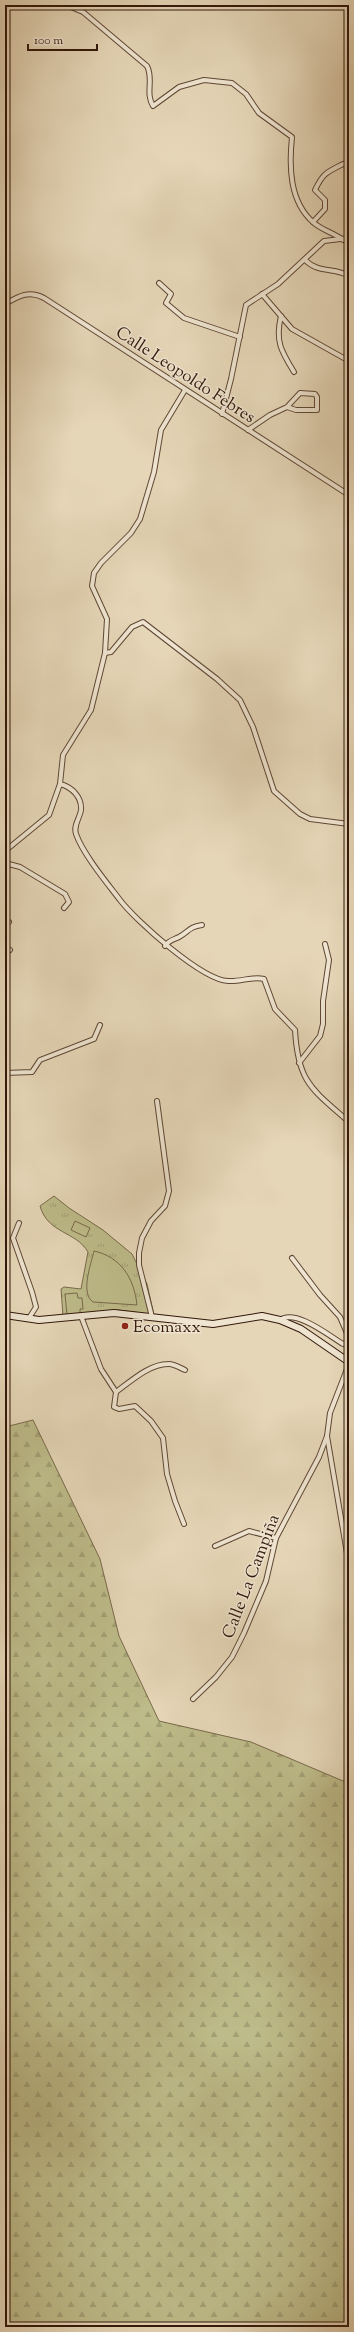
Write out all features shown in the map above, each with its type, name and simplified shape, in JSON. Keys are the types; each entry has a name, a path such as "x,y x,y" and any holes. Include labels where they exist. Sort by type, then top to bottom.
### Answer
{"street":[{"path":"66,5 83,12 147,66 151,74 149,99 153,106 179,87 204,80 232,83 238,86 246,94 258,113 292,137 290,161 292,183 299,205 313,222 343,240"},
{"path":"313,222 325,209 325,200 315,190 320,179 323,174 343,164"},
{"path":"222,414 246,305 278,284 324,241 343,240 349,238"},
{"path":"305,260 321,270 335,271 349,276"},
{"path":"159,282 171,294 166,304 184,318 240,337"},
{"name":"Calle Leopoldo Febres","path":"5,304 20,295 35,294 349,495"},
{"path":"262,294 292,329 349,361"},
{"path":"281,316 277,336 294,372"},
{"path":"5,851 49,815 60,784 64,755 91,710 105,653 107,619 92,586 94,573 101,563 131,533 140,518 154,472 161,430 185,390"},
{"path":"248,430 270,415 288,407 300,393 315,394 317,397 316,410 296,410 288,407"},
{"path":"105,653 111,652 132,627 143,622 218,679 240,700 253,726 274,791 300,814 310,819 349,824"},
{"path":"60,784 69,786 79,798 81,810 76,825 76,833 87,854 121,901 165,946 215,977 228,981 258,978 264,979 275,1009 296,1030 297,1057 305,1077 312,1089 349,1122"},
{"path":"5,863 20,867 65,894 69,902 64,908"},
{"path":"165,946 168,941 180,936 187,929 202,925"},
{"path":"299,1063 320,1036 324,1024 323,1001 329,960 325,944"},
{"path":"5,947 10,950"},
{"path":"5,1073 32,1072 40,1060 94,1039 100,1025"},
{"path":"152,1316 139,1265 139,1253 142,1238 151,1221 165,1206 169,1191 157,1101"},
{"path":"19,1223 13,1238 36,1307 30,1318"},
{"path":"292,1258 320,1295 340,1317 349,1338"},
{"path":"5,1315 39,1320 114,1313 152,1316 213,1324 262,1316 280,1320 301,1329 348,1362"},
{"path":"280,1320 286,1315 292,1316 314,1326 343,1344 349,1342"},
{"path":"81,1316 101,1369 116,1392 114,1407 119,1409 135,1406 140,1409 163,1438 168,1474 175,1501 184,1524"},
{"name":"Calle La Campiña","path":"193,1699 216,1677 232,1658 266,1581 276,1538 319,1457 327,1436 330,1413 347,1369 348,1362"},
{"path":"116,1392 139,1376 158,1366 169,1363 185,1370"},
{"path":"327,1436 349,1565"},
{"path":"215,1546 249,1531 276,1538"}],"green space":[{"path":"54,1196 69,1208 103,1230 132,1254 147,1284 154,1315 119,1310 63,1316 61,1289 64,1287 81,1289 88,1252 77,1240 49,1222 44,1215 40,1206"},
{"path":"75,1221 90,1228 86,1237 71,1230"},
{"path":"94,1251 112,1258 124,1270 133,1286 137,1305 93,1302 89,1298 87,1285"},
{"path":"77,1293 78,1298 82,1298 83,1309 80,1309 80,1314 67,1315 65,1294"},
{"path":"33,1420 100,1559 119,1636 159,1721 251,1742 343,1781 349,1779 349,2327 5,2327 5,1427"}],"place":[{"name":"Ecomaxx","path":"125,1326"}]}
